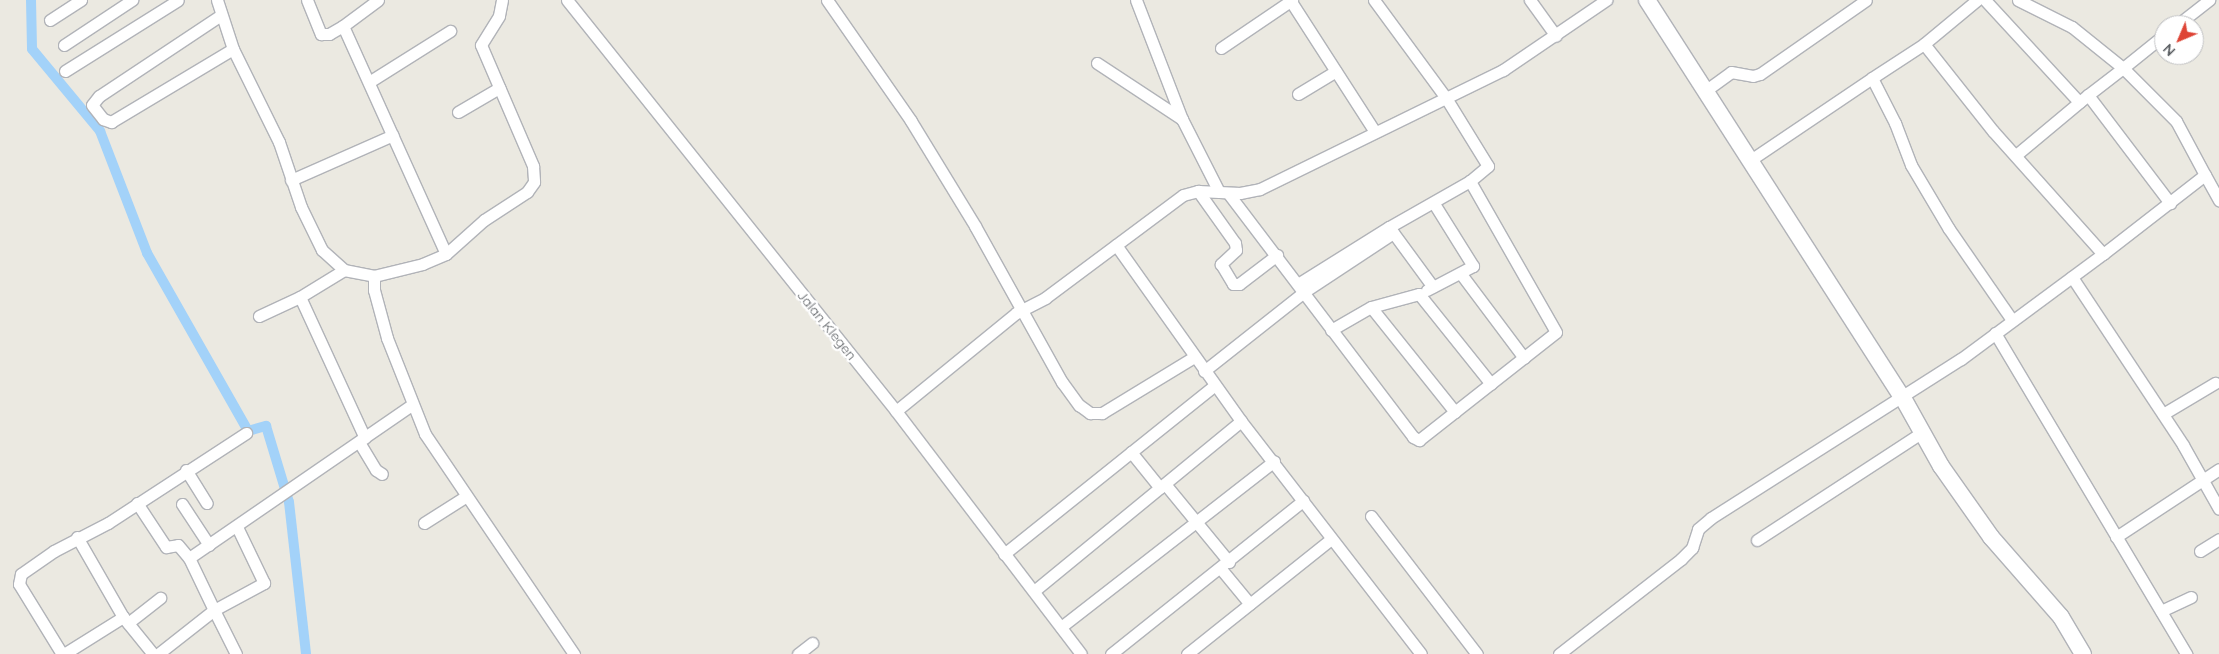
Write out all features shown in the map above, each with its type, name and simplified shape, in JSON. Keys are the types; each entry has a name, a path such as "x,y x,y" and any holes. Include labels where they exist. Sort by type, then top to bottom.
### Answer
{"street":[{"path":"50,20 81,0"},
{"path":"64,45 132,0"},
{"path":"65,71 178,0"},
{"path":"216,0 233,50 279,142 291,180 322,250 344,270 374,276 423,264 446,254 484,220 527,192 534,182 533,166 481,45 499,16 502,0"},
{"path":"307,0 321,34 329,34 343,26 378,0"},
{"name":"Jalan Klegen","path":"568,0 896,411 1081,654"},
{"path":"827,0 911,121 1062,382 1079,406 1090,413 1102,413 1194,357"},
{"path":"1136,0 1182,119 1223,192 1277,256 1331,330 1416,440 1456,412 1554,335 1555,326 1470,180"},
{"path":"1221,48 1291,0 1375,132"},
{"path":"1204,371 1301,288 1470,180 1488,166 1446,98 1374,0"},
{"path":"1530,0 1556,36"},
{"path":"896,411 1016,312 1022,311 1183,195 1198,191 1260,190 1503,70 1556,36 1606,0"},
{"path":"1647,0 1903,398 1922,433 1976,516 2061,617 2083,654"},
{"path":"1705,91 1731,72 1753,76 1760,74 1866,0"},
{"path":"1749,161 1924,44 1977,0"},
{"path":"1985,0 2084,98 2170,203"},
{"path":"2018,0 2072,27 2130,62 2176,120 2219,200"},
{"path":"2190,15 2209,0"},
{"path":"221,15 99,96 92,105 103,120 111,122 233,50"},
{"path":"343,26 446,254"},
{"path":"369,82 450,31"},
{"path":"1924,44 1993,131 2103,254"},
{"path":"2016,155 2084,98 2154,44"},
{"path":"1097,63 1182,119"},
{"path":"1298,94 1336,72"},
{"path":"1872,78 1895,123 1911,165 1949,229 2012,320"},
{"path":"458,112 499,88"},
{"path":"291,180 393,135"},
{"path":"1559,654 1681,559 1692,548 1698,529 1711,518 1903,398 2072,277 2205,175"},
{"path":"1198,191 1235,243 1236,250 1221,264 1233,284 1239,284 1277,256"},
{"path":"1331,330 1371,307 1419,294 1472,268 1473,263 1433,202"},
{"path":"1391,230 1433,287"},
{"path":"1116,245 1241,421 1274,461 1421,654"},
{"path":"259,316 300,297 344,270"},
{"path":"1461,274 1524,358"},
{"path":"374,276 378,314 412,405 425,434 465,497 574,654"},
{"path":"2072,277 2204,478 2219,509"},
{"path":"1419,294 1491,384"},
{"path":"300,297 362,440 376,470 382,474"},
{"path":"1371,307 1456,412"},
{"path":"1995,333 2186,654"},
{"path":"2163,414 2215,383"},
{"path":"1004,554 1215,385"},
{"path":"188,558 412,405"},
{"path":"1034,591 1241,421"},
{"path":"160,598 126,620 63,654 19,579 25,570 77,537 108,523 186,470 246,433"},
{"path":"1757,540 1922,433"},
{"path":"1131,452 1198,522 1250,604"},
{"path":"1061,628 1274,461"},
{"path":"2116,537 2219,469"},
{"path":"186,470 207,503"},
{"path":"424,523 465,497"},
{"path":"1111,654 1303,501"},
{"path":"137,503 166,547 178,544 188,558 236,654"},
{"path":"182,504 209,545"},
{"path":"1371,516 1477,654"},
{"path":"158,654 214,610 264,583 237,526"},
{"path":"77,537 126,620 153,654"},
{"path":"1187,654 1331,538"},
{"path":"2200,551 2219,540"},
{"path":"2161,611 2191,597"},
{"path":"798,654 812,643"}],"waterway":[{"path":"31,0 32,49 100,131 147,253 248,431 266,426 289,502 306,654"}]}
